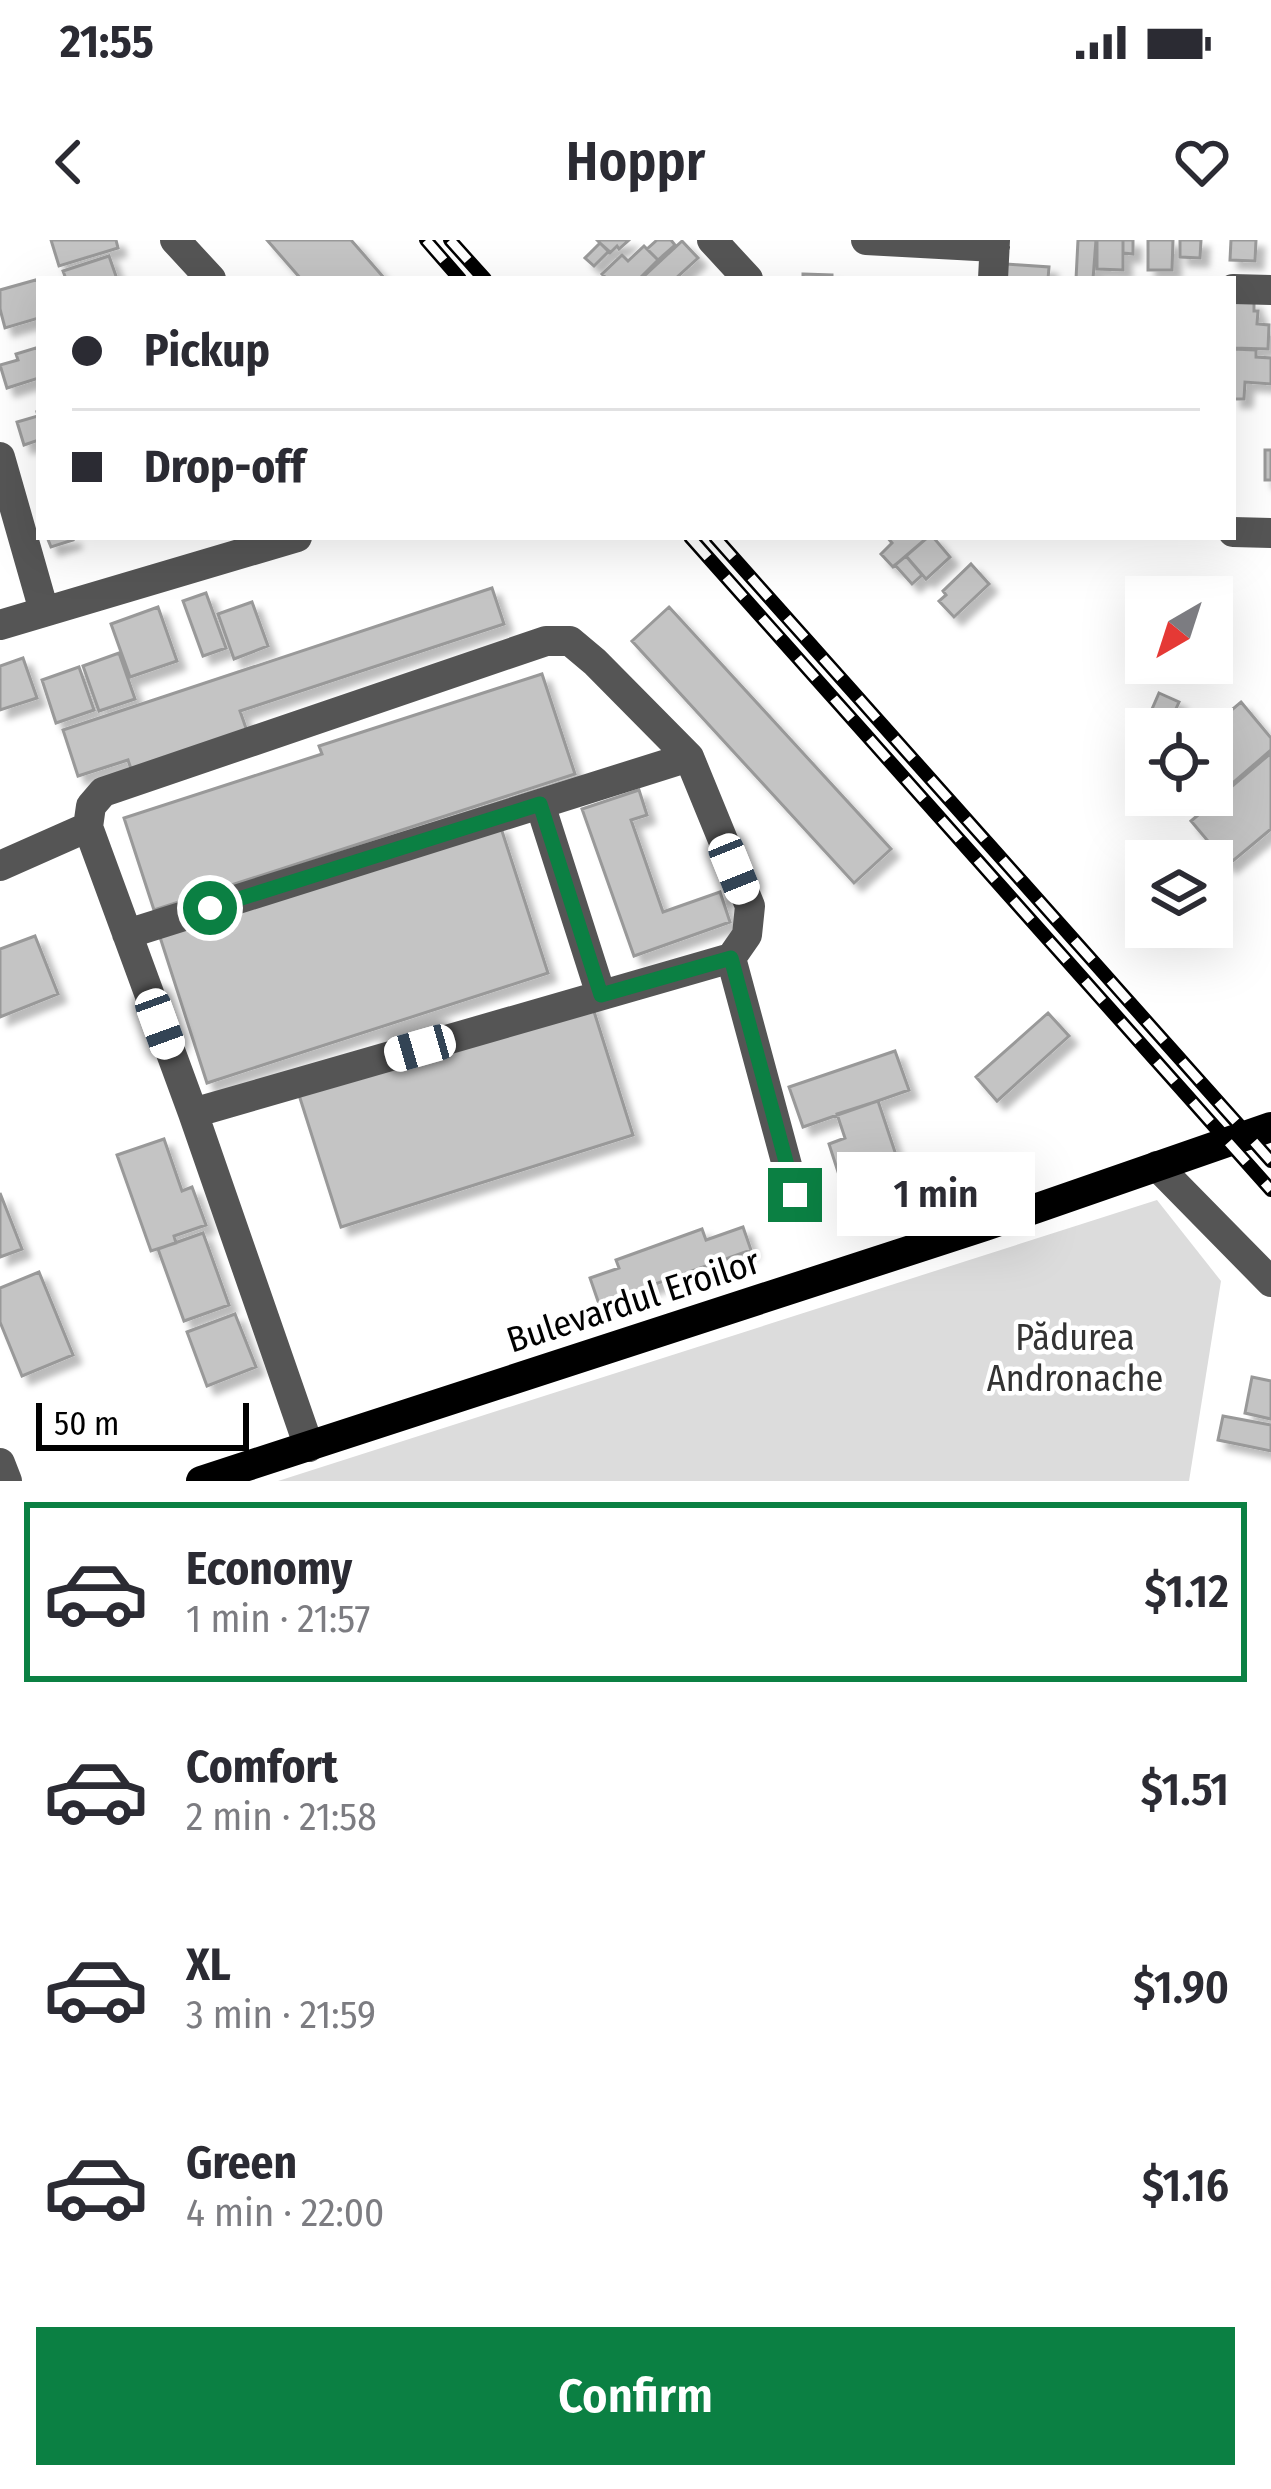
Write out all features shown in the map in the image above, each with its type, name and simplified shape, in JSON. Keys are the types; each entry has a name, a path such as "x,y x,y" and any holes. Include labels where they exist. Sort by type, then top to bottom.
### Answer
{"main road":[{"name":"Bulevardul Eroilor","path":"201,1481 985,1226 1271,1126"}],"street":[{"path":"175,240 209,276"},
{"path":"712,240 745,276"},
{"path":"866,240 995,243 993,276"},
{"path":"1236,289 1271,290"},
{"path":"0,457 44,611"},
{"path":"1236,532 1271,533"},
{"path":"0,625 287,540"},
{"path":"193,1113 731,958 747,935 750,906 688,757 570,641 546,641 103,792 91,806 88,827 309,1447"},
{"path":"127,934 688,757"},
{"path":"540,804 601,995"},
{"path":"0,866 88,827"},
{"path":"731,958 795,1195"},
{"path":"1157,1166 1271,1282"},
{"path":"0,1463 7,1481"}],"green space":[{"name":"Pădurea Andronache","path":"1157,1200 1221,1281 1189,1481 278,1481"}],"building":[{"path":"51,240 116,240 118,248 59,266"},
{"path":"267,240 351,240 382,276 298,276"},
{"path":"597,240 629,240 610,253"},
{"path":"657,240 671,240 675,245 658,260 647,249"},
{"path":"1078,240 1096,240 1093,276 1076,276"},
{"path":"1097,240 1123,240 1123,270 1097,269"},
{"path":"1123,240 1133,240 1133,254 1123,253"},
{"path":"1148,240 1173,240 1172,270 1148,270"},
{"path":"1180,240 1201,240 1200,258 1180,257"},
{"path":"1231,240 1256,240 1255,261 1230,260"},
{"path":"682,241 698,258 678,276 644,276"},
{"path":"600,243 609,251 594,266 585,258"},
{"path":"644,246 658,260 642,276 602,274 622,255 628,261"},
{"path":"109,256 116,276 65,276 63,271"},
{"path":"1006,264 1049,267 1048,276 1005,276"},
{"path":"36,280 36,319 5,328 0,290"},
{"path":"1236,301 1254,302 1257,324 1269,325 1268,349 1236,348"},
{"path":"36,348 36,379 7,388 0,365 18,360 16,354"},
{"path":"1236,349 1256,350 1256,357 1271,358 1271,384 1245,382 1244,399 1236,399"},
{"path":"36,417 36,441 24,445 17,422"},
{"path":"1265,450 1271,450 1271,480 1265,480"},
{"path":"890,540 924,540 893,567 881,554 892,543"},
{"path":"925,540 936,540 950,557 926,579 906,556"},
{"path":"906,556 922,575 912,584 895,565"},
{"path":"971,564 989,584 954,617 939,601"},
{"path":"492,588 504,624 240,711 247,731 131,769 128,760 78,776 63,730"},
{"path":"206,593 226,648 203,656 183,601"},
{"path":"252,602 268,646 234,659 218,614"},
{"path":"158,607 177,661 130,677 111,624"},
{"path":"669,607 891,849 854,883 632,641"},
{"path":"119,653 135,699 99,711 83,666"},
{"path":"23,658 37,698 0,710 0,666"},
{"path":"79,667 94,710 56,723 42,680"},
{"path":"542,674 575,774 154,910 124,818 322,754 319,746"},
{"path":"1159,693 1179,702 1176,708 1152,708"},
{"path":"1241,702 1271,738 1271,750 1233,783 1233,709"},
{"path":"1271,753 1271,829 1233,861 1233,840 1207,840 1191,821 1197,816 1233,816 1233,785"},
{"path":"639,790 647,815 631,820 663,912 720,892 730,922 634,956 582,809"},
{"path":"500,825 548,973 207,1083 159,934"},
{"path":"35,936 58,994 0,1017 0,949"},
{"path":"591,1002 633,1135 341,1227 299,1095"},
{"path":"1048,1013 1069,1036 997,1101 976,1077"},
{"path":"895,1051 909,1090 803,1127 789,1087"},
{"path":"878,1101 905,1182 847,1200 829,1144 845,1138 837,1114"},
{"path":"164,1139 182,1191 192,1187 206,1225 174,1236 176,1243 151,1251 117,1155"},
{"path":"0,1193 22,1249 0,1257"},
{"path":"743,1227 751,1250 599,1304 590,1278 619,1268 616,1260 702,1229 706,1240"},
{"path":"203,1233 229,1305 184,1321 158,1249"},
{"path":"39,1272 73,1355 22,1376 0,1322 0,1288"},
{"path":"235,1314 256,1367 207,1386 187,1332"},
{"path":"1252,1377 1271,1381 1271,1419 1245,1413"},
{"path":"1223,1416 1271,1425 1271,1451 1218,1440"}],"railway":[{"path":"426,240 457,276"},
{"path":"450,240 482,276"},
{"path":"693,540 1271,1190"},
{"path":"718,540 1271,1161"}],"route":[{"path":"210,908 540,804 601,995 731,958 795,1195"}]}
